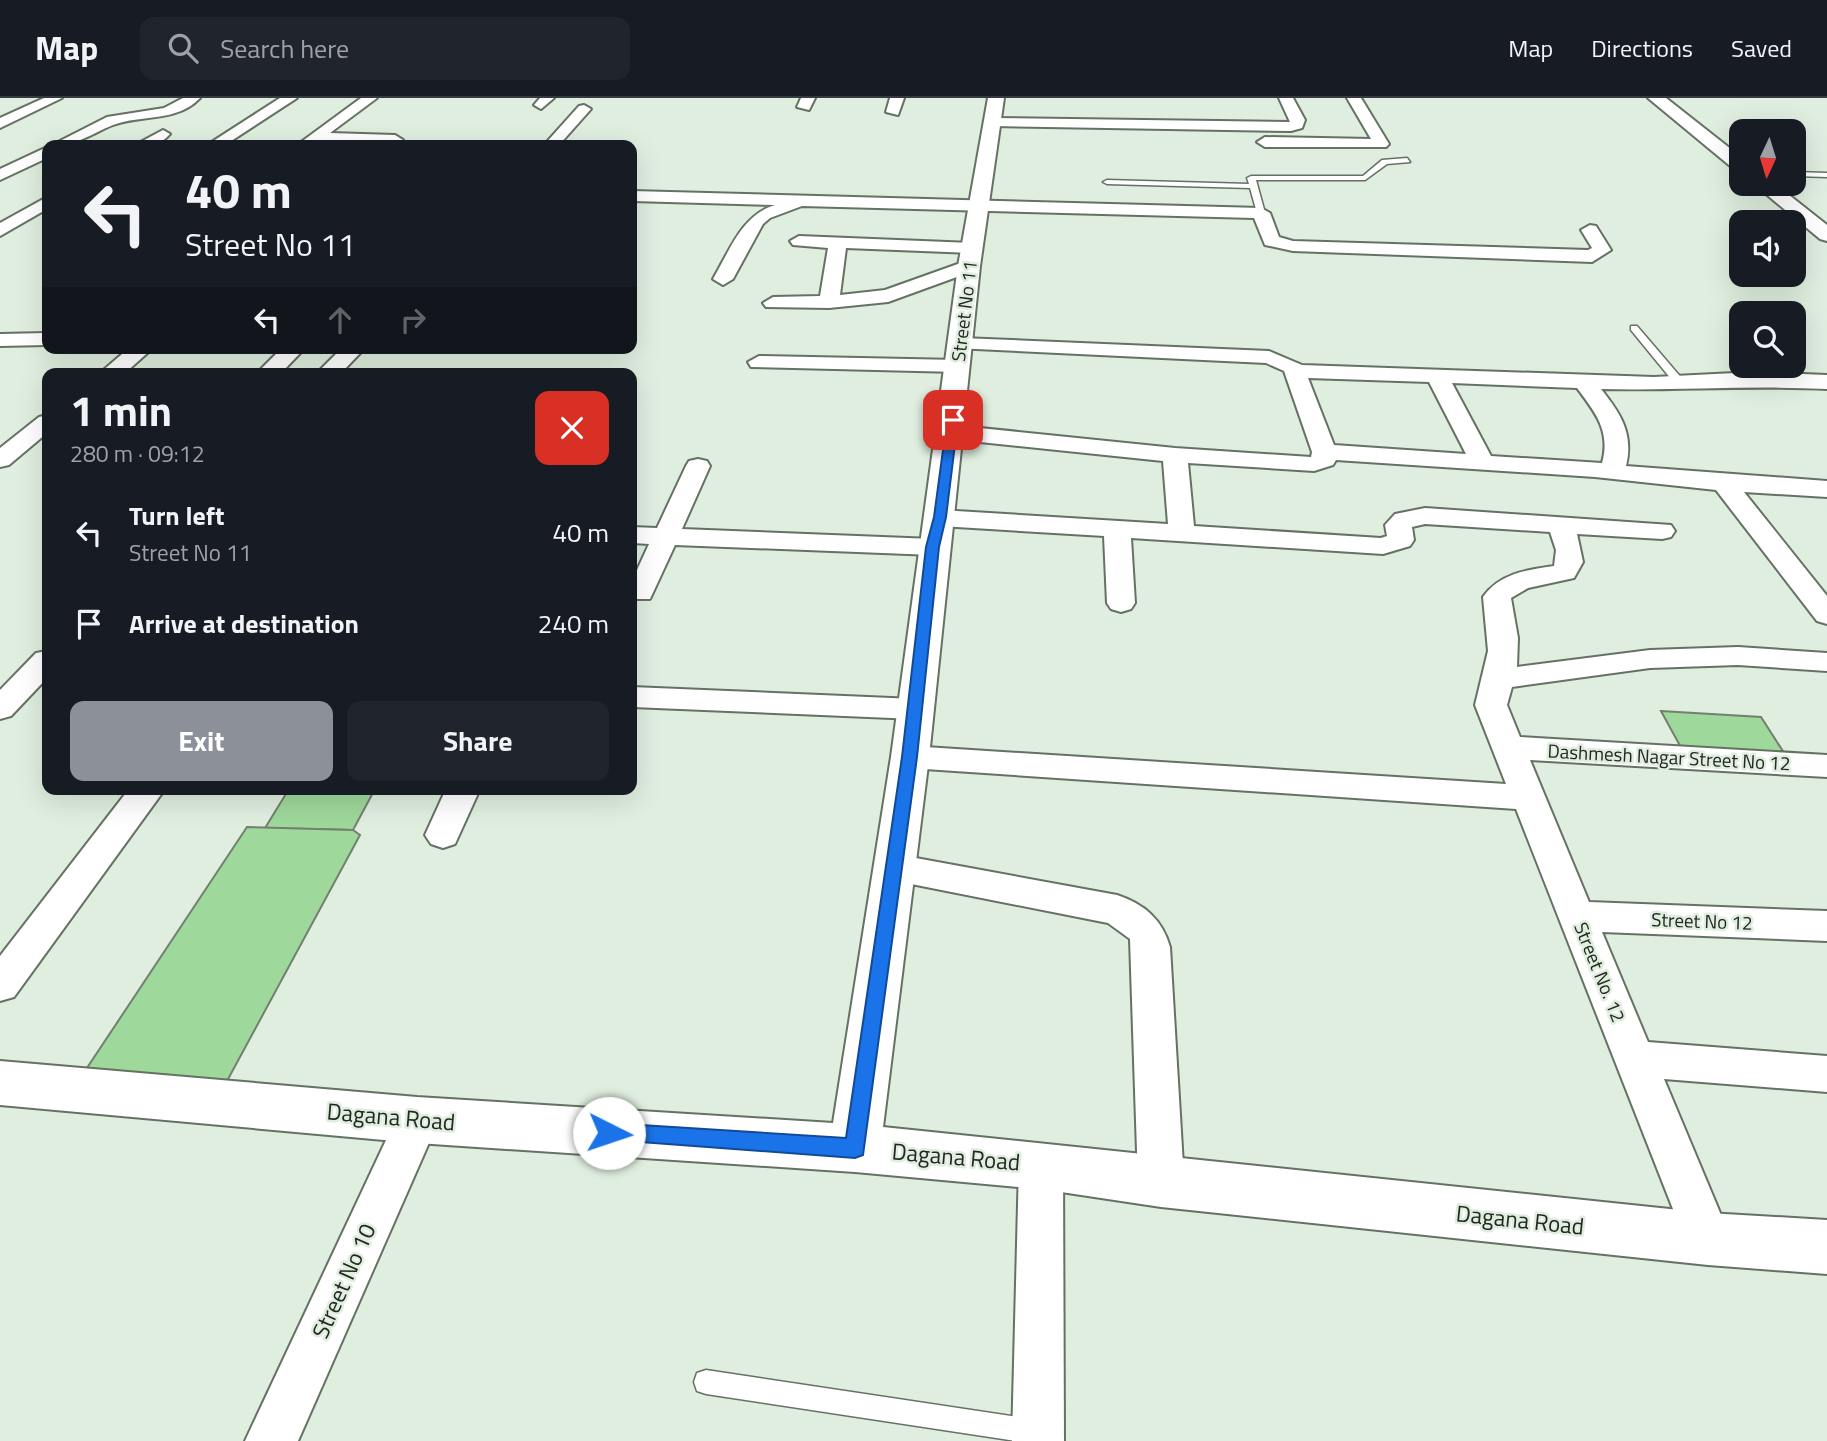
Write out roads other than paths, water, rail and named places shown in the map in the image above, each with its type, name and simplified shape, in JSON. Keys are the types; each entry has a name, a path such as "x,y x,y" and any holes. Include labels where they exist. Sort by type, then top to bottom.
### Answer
{"street":[{"path":"0,124 55,98"},
{"path":"70,140 112,120 168,112 193,98"},
{"path":"223,140 290,98"},
{"path":"311,140 370,98"},
{"path":"994,110 1256,128 1297,125 1298,120 1286,98"},
{"path":"1256,128 1262,141 1270,143 1381,144 1354,98"},
{"path":"1656,98 1729,156"},
{"path":"556,140 584,109"},
{"name":"Street No 11","path":"855,1149 951,432 970,257 994,110"},
{"path":"153,140 163,134"},
{"path":"0,175 42,154"},
{"path":"677,197 685,180"},
{"path":"0,184 21,184"},
{"path":"723,279 756,220 815,194"},
{"path":"637,196 815,194 978,205 1261,214 1270,241 1282,245 1577,256 1600,253 1602,250 1590,230"},
{"path":"1778,196 1827,235"},
{"path":"0,231 42,205"},
{"path":"799,241 970,257"},
{"path":"829,302 838,243"},
{"path":"774,303 829,302 888,296 970,257"},
{"path":"0,340 42,340"},
{"path":"117,368 135,354"},
{"path":"273,368 289,354"},
{"path":"333,368 349,354"},
{"path":"759,362 960,355 1269,357 1282,360 1295,371 1324,452 1324,460 1314,464 1175,455 951,432"},
{"path":"1295,371 1583,381 1681,383 1755,379 1827,382"},
{"path":"1437,376 1483,463"},
{"path":"1583,381 1615,424 1620,449 1612,473"},
{"path":"9,453 42,426"},
{"path":"9,453 42,448"},
{"path":"1324,452 1827,489"},
{"path":"1175,455 1182,534"},
{"path":"640,593 698,466"},
{"path":"1724,483 1827,615"},
{"path":"637,535 1117,530 1383,547 1401,540 1398,525 1413,517 1662,531"},
{"path":"1562,527 1570,554 1569,566 1564,572 1513,583 1502,589 1497,597 1505,632 1496,692 1650,659 1738,656 1827,662"},
{"path":"1117,530 1121,603"},
{"path":"0,709 42,665"},
{"name":"Street No. 12","path":"1496,692 1510,748 1708,1239"},
{"path":"637,697 915,709"},
{"name":"Dashmesh Nagar Street No 12","path":"1510,748 1827,765"},
{"path":"909,757 1531,798"},
{"path":"0,985 143,795"},
{"path":"443,835 460,795"},
{"path":"894,868 1117,910 1139,922 1148,933 1151,947 1161,1182"},
{"name":"Street No 12","path":"1578,916 1827,926"},
{"path":"1635,1059 1827,1074"},
{"name":"Dagana Road","path":"0,1083 417,1120 855,1149 1041,1165 1161,1182 1708,1239 1827,1247"},
{"name":"Street No 10","path":"271,1441 417,1120"},
{"path":"1038,1436 1041,1165"}],"lane":[{"path":"1261,214 1252,186 1251,178 1256,176 1365,178 1385,162 1407,160"},
{"path":"1806,174 1827,175"},
{"path":"1107,181 1252,186"},
{"path":"1634,328 1681,383"},
{"path":"706,1382 1038,1436"}]}
